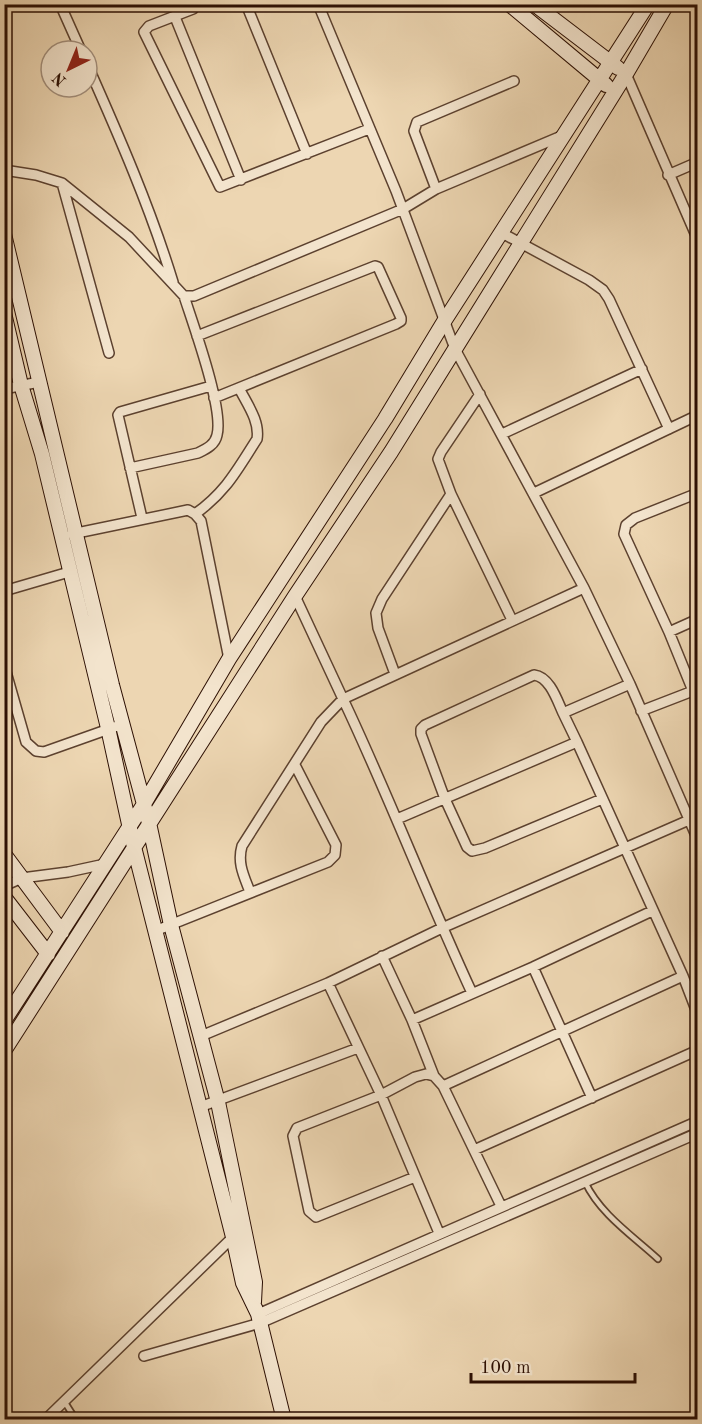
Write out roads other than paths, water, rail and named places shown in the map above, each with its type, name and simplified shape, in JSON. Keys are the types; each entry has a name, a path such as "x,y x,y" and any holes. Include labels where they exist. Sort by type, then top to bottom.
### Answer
{"street":[{"path":"60,4 76,39"},
{"path":"246,4 307,154"},
{"path":"318,4 403,209 455,349 584,588 630,684 698,840"},
{"path":"509,4 525,10 600,80 615,91"},
{"path":"534,4 626,74 698,240"},
{"path":"4,1021 144,804 229,659 648,4"},
{"path":"4,1051 295,596 392,452 667,4"},
{"path":"193,9 149,26 144,32 219,186 222,188 369,129"},
{"path":"175,17 241,180"},
{"path":"436,189 414,130 417,122 514,81"},
{"path":"99,91 123,145 161,243 173,284"},
{"path":"184,296 194,296 403,209 436,189 566,134"},
{"path":"668,175 698,162"},
{"path":"4,170 36,175 62,183 129,237 184,296 214,398 218,416 218,434 208,449 198,453 130,468"},
{"path":"62,183 110,353"},
{"path":"502,233 589,280 603,290 669,429"},
{"path":"5,236 144,804 171,925 218,1102 255,1282 257,1314"},
{"path":"197,336 370,266 378,267 401,318 401,321 214,398"},
{"path":"4,313 21,385 42,454 108,728 134,847 243,1283 257,1314 284,1419"},
{"path":"502,434 642,369"},
{"path":"4,389 39,382"},
{"path":"142,518 117,417 120,412 211,386"},
{"path":"195,514 218,497 257,439 256,422 238,388"},
{"path":"480,394 438,459 451,494 512,620"},
{"path":"534,493 697,416"},
{"path":"641,711 695,690 624,534 626,525 635,518 698,493"},
{"path":"395,674 378,628 376,613 382,599 451,494"},
{"path":"61,537 188,510 195,514 201,521 229,659"},
{"path":"4,591 69,572"},
{"path":"250,892 241,868 239,856 242,846 321,722 343,699 584,588"},
{"path":"295,596 397,819 442,928 472,993"},
{"path":"669,632 698,619"},
{"path":"4,665 26,742 36,751 44,752 123,724"},
{"path":"602,799 477,851 472,851 467,847 445,799 421,729 425,725 534,675 541,676 547,681 578,742 698,1015"},
{"path":"563,713 630,684"},
{"path":"397,819 578,742"},
{"path":"155,931 328,862 335,855 336,845 295,765"},
{"path":"201,1036 328,983 442,928 689,820"},
{"path":"4,854 62,932"},
{"path":"4,886 22,878 68,872 104,864 118,871"},
{"path":"4,897 48,954"},
{"path":"412,1020 652,911"},
{"path":"382,956 412,1020 434,1076 443,1086 501,1206"},
{"path":"533,967 591,1098"},
{"path":"443,1086 682,976"},
{"path":"328,983 381,1095 439,1233"},
{"path":"200,1107 358,1048"},
{"path":"474,1150 698,1050"},
{"path":"415,1177 320,1217 312,1215 293,1136 297,1128 381,1095 415,1077 426,1074 434,1076"},
{"path":"257,1314 698,1121"},
{"path":"144,1356 257,1314 585,1182 698,1133"},
{"path":"45,1419 233,1237"}],"lane":[{"path":"585,1182 602,1208 658,1259"},
{"path":"64,1401 76,1419"}]}
